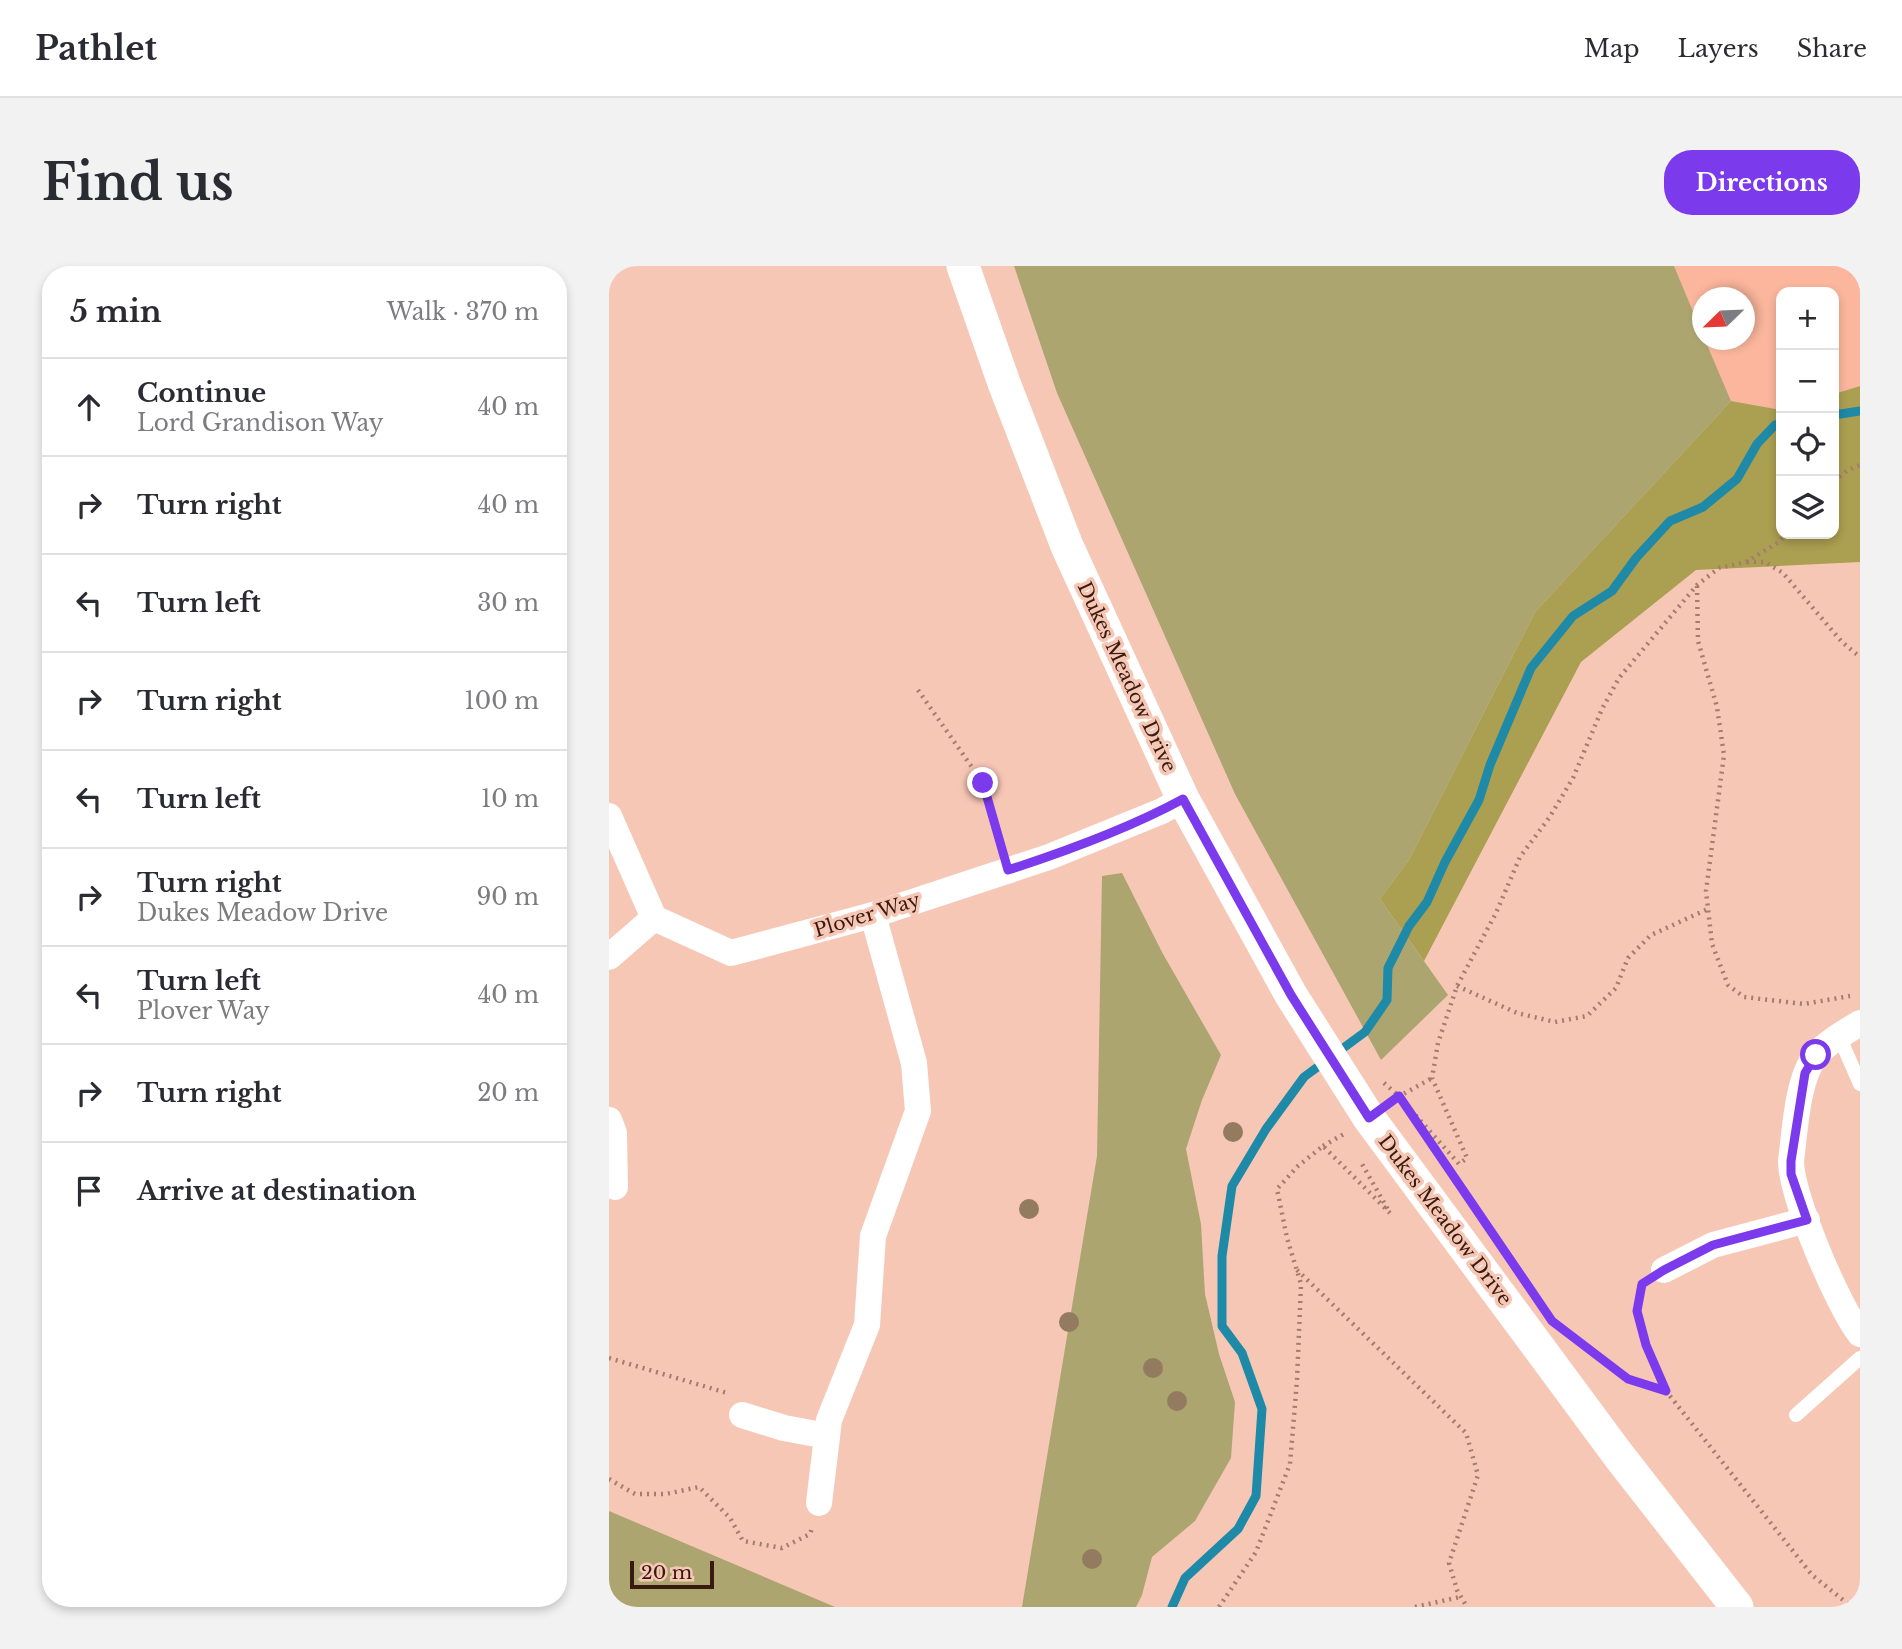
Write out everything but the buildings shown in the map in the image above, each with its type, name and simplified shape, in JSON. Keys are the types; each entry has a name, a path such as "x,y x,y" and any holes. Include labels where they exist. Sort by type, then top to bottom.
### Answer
{"street":[{"name":"Dukes Meadow Drive","path":"964,266 1044,490 1183,799 1360,1121 1737,1607"},
{"name":"Plover Way","path":"654,918 731,953 873,915 1049,857 1162,811 1183,799"},
{"path":"609,816 654,918 609,957"},
{"path":"819,1503 829,1420 866,1325 873,1236 918,1111 913,1063 873,915"},
{"path":"1849,1029 1816,1055 1805,1073 1796,1121 1791,1174 1838,1298 1860,1334"},
{"path":"609,1120 614,1133 615,1187"},
{"path":"1664,1270 1713,1245 1807,1220"},
{"path":"742,1415 784,1428 827,1436"}],"lane":[{"path":"1849,1029 1860,1084"},
{"path":"1796,1415 1860,1358"}],"path":[{"path":"1839,477 1860,465"},
{"path":"1747,562 1781,539"},
{"path":"1382,1080 1459,1164 1467,1158 1432,1078 1438,1043 1457,986 1496,913 1520,857 1549,818 1573,778 1602,709 1619,678 1697,585 1719,568 1747,562 1765,562 1783,573 1842,642 1860,657"},
{"path":"1697,585 1698,641 1717,708 1724,755 1706,891 1711,944 1728,985 1744,997 1804,1004 1860,994"},
{"path":"918,690 983,783 1008,870"},
{"path":"1457,986 1517,1013 1555,1023 1587,1016 1616,988 1628,958 1651,935 1707,909"},
{"path":"1219,1607 1256,1552 1290,1464 1301,1284 1287,1238 1277,1189 1298,1166 1323,1146 1399,1096 1432,1078"},
{"path":"1399,1096 1460,1186"},
{"path":"1351,1145 1360,1121"},
{"path":"1323,1146 1390,1213 1357,1156"},
{"path":"1296,1269 1467,1433 1478,1475 1449,1563 1460,1597 1467,1607"},
{"path":"1664,1270 1642,1284 1637,1311 1646,1345 1666,1391 1812,1575 1851,1607"},
{"path":"1563,1330 1628,1379 1666,1391"},
{"path":"609,1357 745,1398 742,1415"},
{"path":"609,1479 635,1494 667,1494 699,1487 730,1518 743,1541 782,1548 810,1534 819,1503"},
{"path":"1415,1607 1460,1597"}],"shaded area":[{"path":"1014,266 1674,266 1692,309 1692,350 1709,350 1731,401 1535,612 1410,858 1380,899 1448,995 1381,1060 1235,794 1057,393"},
{"path":"1674,266 1860,266 1860,386 1839,392 1839,287 1776,287 1776,409 1731,401 1709,350 1755,350 1755,287 1692,287 1692,309"},
{"path":"1860,386 1860,562 1696,570 1581,662 1424,961 1380,899 1410,858 1535,612 1731,401 1776,409 1776,539 1839,539 1839,392"},
{"path":"1122,873 1163,954 1221,1055 1202,1100 1186,1149 1201,1224 1205,1294 1219,1354 1235,1402 1231,1458 1195,1521 1152,1557 1136,1607 1022,1607 1097,1156 1102,876"},
{"path":"609,1511 835,1607 609,1607"}],"waterway":[{"path":"1839,414 1860,411"},
{"path":"1172,1607 1185,1578 1238,1529 1256,1496 1262,1409 1242,1353 1222,1326 1222,1256 1232,1186 1266,1129 1304,1077 1365,1032 1387,1000 1388,968 1409,926 1427,902 1445,862 1479,800 1490,765 1531,668 1573,616 1612,591 1636,558 1670,521 1703,507 1737,479 1757,444 1776,425"}],"route":[{"path":"983,783 1008,870 1049,857 1162,811 1183,799 1291,995 1369,1118 1399,1096 1552,1321 1628,1379 1666,1391 1646,1345 1637,1311 1642,1284 1713,1245 1807,1220 1791,1174 1791,1161 1805,1073 1816,1055"}]}
